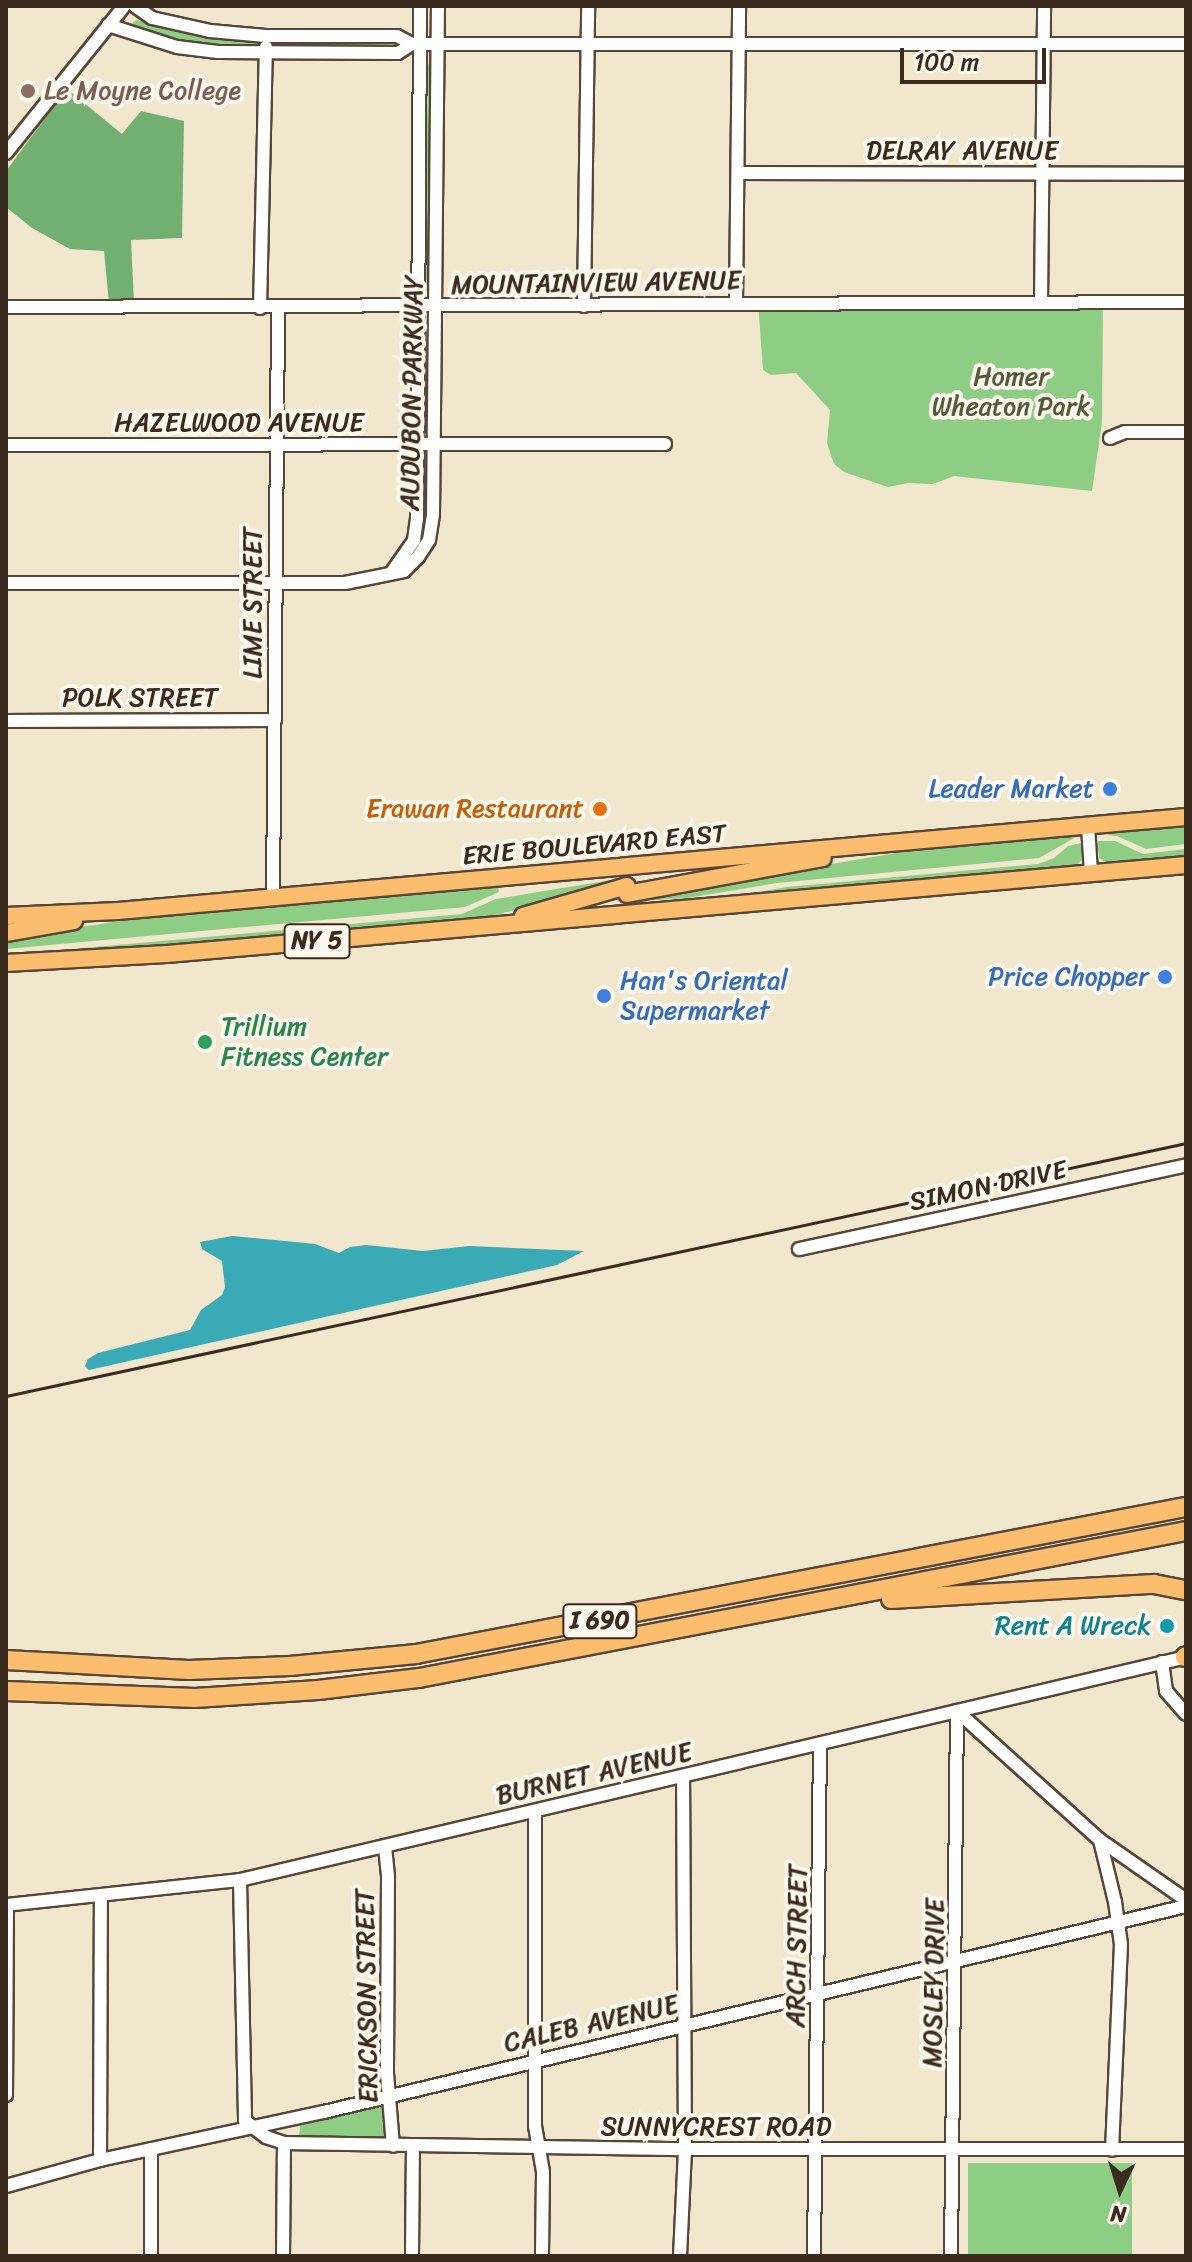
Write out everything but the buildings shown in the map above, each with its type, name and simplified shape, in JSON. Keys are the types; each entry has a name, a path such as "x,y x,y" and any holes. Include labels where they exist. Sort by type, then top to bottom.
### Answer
{"highway":[{"name":"I 690","path":"6,1660 189,1670 290,1666 416,1654 1186,1507"},
{"name":"I 690","path":"6,1691 135,1698 318,1690 541,1657 1186,1531"},
{"path":"784,1610 1027,1589 1154,1584 1186,1590"}],"main road":[{"name":"ERIE BOULEVARD EAST","path":"6,916 118,911 273,898 1186,817"},
{"path":"499,925 557,904 796,864 875,845"},
{"name":"NY 5","path":"6,963 103,959 1186,865"},
{"path":"6,933 118,911"}],"street":[{"path":"6,153 124,6"},
{"path":"135,6 152,18 170,24 266,36 397,36 416,44 1186,44"},
{"name":"AUDUBON PARKWAY","path":"419,544 416,44 420,6"},
{"name":"AUDUBON PARKWAY","path":"275,582 345,583 404,571 433,514 438,6"},
{"path":"584,306 588,6"},
{"path":"736,303 739,6"},
{"path":"1041,303 1044,6"},
{"path":"108,25 177,47 266,54 398,53 416,44"},
{"path":"260,308 266,36"},
{"name":"DELRAY AVENUE","path":"738,173 1186,174"},
{"name":"MOUNTAINVIEW AVENUE","path":"6,307 1186,302"},
{"name":"LIME STREET","path":"273,898 278,308"},
{"path":"1110,438 1125,432 1186,432"},
{"name":"HAZELWOOD AVENUE","path":"6,445 665,444"},
{"path":"6,583 275,582"},
{"name":"POLK STREET","path":"6,721 275,720"},
{"path":"1088,826 1091,873"},
{"path":"626,867 628,914"},
{"name":"SIMON DRIVE","path":"799,1249 1186,1165"},
{"name":"BURNET AVENUE","path":"7,1905 240,1880 1186,1656"},
{"path":"1162,1662 1166,1691 1186,1714"},
{"path":"957,1711 1100,1840 1186,1900"},
{"name":"MOSLEY DRIVE","path":"951,2256 957,1711"},
{"name":"ARCH STREET","path":"814,2256 820,1744"},
{"path":"680,2256 685,2149 683,1776"},
{"path":"535,1811 534,2060 537,2147 543,2172 542,2256"},
{"path":"1100,1840 1119,1921 1118,2057 1112,2150"},
{"name":"ERICKSON STREET","path":"385,1847 388,1877 388,2095 393,2146"},
{"path":"240,1880 245,2121 250,2128"},
{"path":"100,2160 101,1896"},
{"path":"6,2095 7,1905"},
{"name":"CALEB AVENUE","path":"6,2186 100,2160 250,2128 956,1958 1186,1906"},
{"name":"SUNNYCREST ROAD","path":"250,2128 284,2143 393,2146 1186,2149"},
{"path":"283,2256 284,2143"},
{"path":"412,2256 413,2146"},
{"path":"151,2149 151,2256"}],"green space":[{"path":"137,20 179,32 253,40 258,45 253,50 187,44 132,28"},
{"path":"277,41 405,42 407,47 279,49"},
{"path":"428,64 432,66 427,294 424,291"},
{"path":"67,89 122,134 141,111 184,121 182,238 131,240 134,303 109,303 104,251 70,249 32,228 6,207 6,171"},
{"name":"Homer Wheaton Park","path":"758,303 1103,303 1102,422 1092,491 954,476 933,484 908,483 888,487 844,472 834,464 827,443 830,410 796,373 771,375 763,370"},
{"path":"425,322 430,322 430,431 427,432 423,429"},
{"path":"1186,826 1186,844 1146,849 1117,836 1103,834"},
{"path":"1076,837 1039,858 777,883 687,898 654,900 648,895 908,851"},
{"path":"1098,841 1115,841 1143,854 1186,849 1186,856 1107,863 1099,858"},
{"path":"1081,843 1082,860 1074,867 800,890 727,900 640,907 637,898 642,896 649,904 700,902 787,887 1038,864 1054,858 1068,846"},
{"path":"611,880 612,886 479,919 6,960 6,955 462,914 496,899"},
{"path":"498,887 499,892 465,907 6,949 6,938 134,919"},
{"path":"385,2105 387,2139 299,2137 300,2126"},
{"path":"968,2163 1132,2163 1132,2256 968,2256"}],"water":[{"path":"232,1236 315,1244 339,1253 350,1247 366,1245 423,1251 469,1246 584,1251 557,1265 89,1370 85,1366 88,1359 98,1353 190,1330 201,1310 222,1295 225,1287 222,1261 202,1249 200,1242"}],"railway":[{"path":"6,1396 1186,1143"}],"place":[{"name":"Le Moyne College","path":"28,91"},
{"name":"Leader Market","path":"1110,789"},
{"name":"Erawan Restaurant","path":"600,809"},
{"name":"Price Chopper","path":"1165,977"},
{"name":"Han's Oriental Supermarket","path":"604,996"},
{"name":"Trillium Fitness Center","path":"205,1042"},
{"name":"Rent A Wreck","path":"1167,1626"}]}
